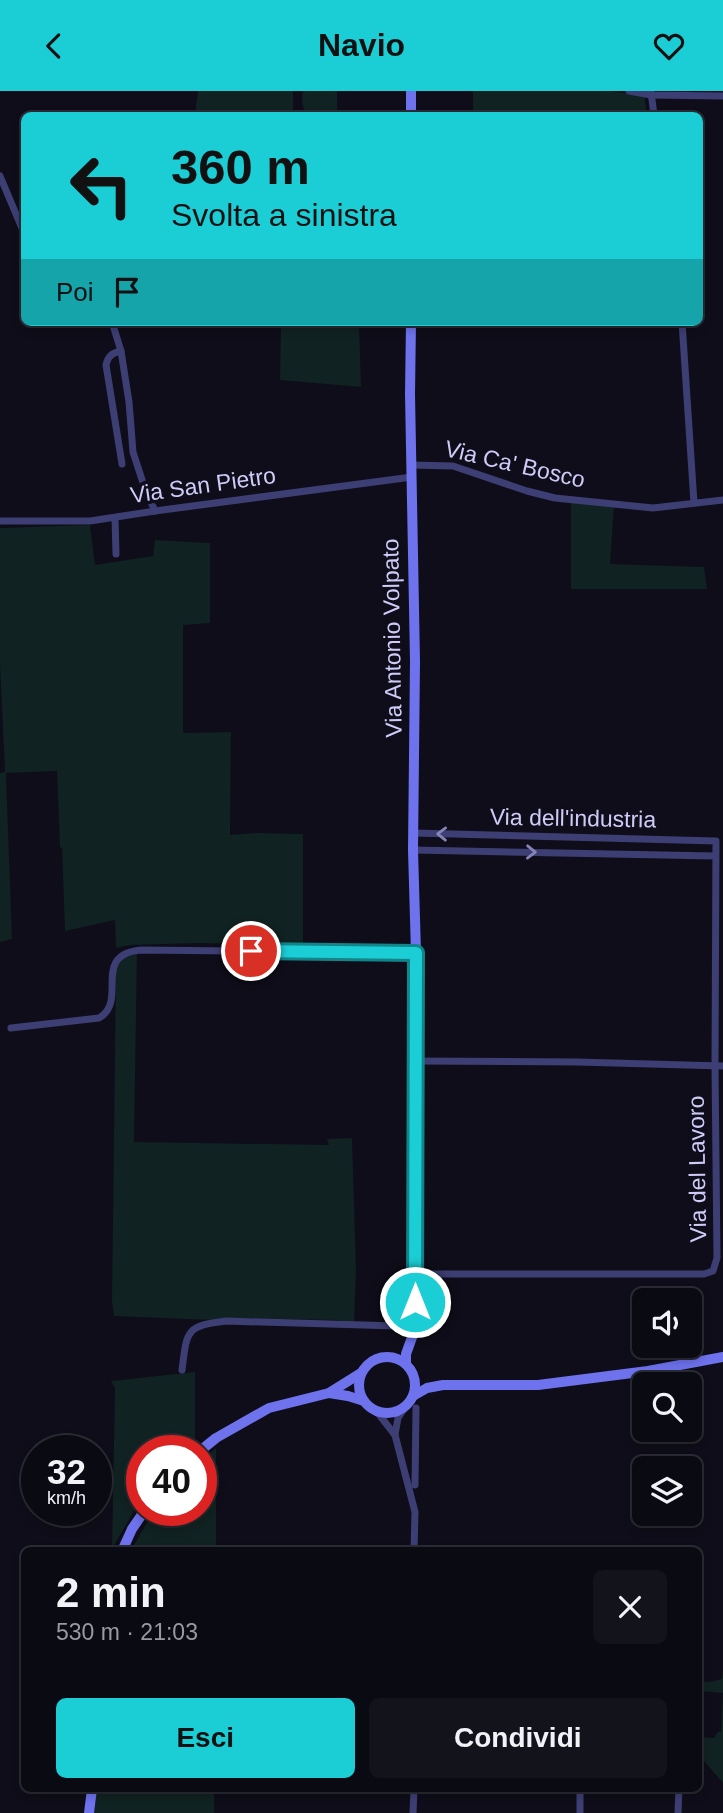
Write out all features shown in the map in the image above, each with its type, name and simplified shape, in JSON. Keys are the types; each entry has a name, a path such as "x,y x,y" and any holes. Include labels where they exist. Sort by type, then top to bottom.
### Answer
{"street":[{"path":"411,91 411,112"},
{"path":"629,91 723,96"},
{"path":"651,93 654,112"},
{"path":"0,176 21,226"},
{"path":"113,326 121,351 129,402 133,453 155,511"},
{"name":"Via Antonio Volpato","path":"409,1369 406,1354 414,1334 416,1061 411,326"},
{"path":"682,326 694,503"},
{"path":"121,351 109,356 106,365 122,464"},
{"name":"Via Ca' Bosco","path":"412,471 453,466 555,498 653,507 723,500"},
{"name":"Via San Pietro","path":"0,521 90,521 412,471"},
{"path":"115,552 116,517"},
{"name":"Via dell'industria","path":"414,833 698,840"},
{"path":"698,856 698,840 716,841 719,1066"},
{"name":"Via dell'industria","path":"413,850 715,856"},
{"path":"11,1028 99,1018 107,1013 110,1008 115,963 128,951 416,953"},
{"name":"Via del Lavoro","path":"415,1274 704,1275 713,1271 718,1258 719,1150 719,1066 416,1061"},
{"path":"182,1370 186,1340 190,1332 209,1323 226,1321 397,1326 414,1334 397,1351 376,1358 365,1367 358,1387 364,1401 377,1412 395,1435"},
{"path":"376,1358 392,1357 426,1381 443,1385"},
{"path":"414,1547 415,1512 395,1435 398,1418 427,1388 443,1385 538,1385 648,1371 723,1357"},
{"path":"409,1369 415,1380 412,1402 416,1450 415,1485"},
{"path":"217,1437 269,1408 329,1393 361,1373"},
{"path":"329,1393 364,1401"},
{"path":"377,1412 393,1412 412,1402"},
{"path":"399,1452 416,1450"},
{"path":"124,1547 134,1526"},
{"path":"89,1813 92,1792"},
{"path":"413,1813 414,1792"},
{"path":"580,1792 580,1813"},
{"path":"678,1813 679,1792"}],"shaded area":[{"path":"198,91 293,91 294,112 195,112"},
{"path":"303,91 337,91 337,112 306,112 302,100"},
{"path":"473,91 607,91 644,95 647,112 473,112"},
{"path":"281,326 359,326 361,387 280,380"},
{"path":"571,502 614,506 610,564 704,567 707,589 571,589"},
{"path":"90,525 95,565 153,556 155,540 210,543 210,623 183,625 183,733 231,732 230,835 303,834 303,945 198,943 130,945 116,948 115,920 65,931 57,771 6,773 12,939 0,942 0,773 5,772 0,664 0,528"},
{"path":"137,954 134,1142 329,1145 327,1139 352,1138 356,1271 354,1323 338,1320 214,1320 114,1316 116,964 119,959"},
{"path":"195,1372 195,1435 126,1435 126,1525 112,1547 115,1388 111,1381"},
{"path":"145,1526 216,1526 216,1547 133,1547"},
{"path":"723,1670 723,1693 702,1691 702,1681 722,1679"},
{"path":"723,1693 723,1783 702,1759 702,1737 714,1738 721,1732"},
{"path":"97,1792 214,1792 214,1813 94,1813"}],"route":[{"path":"251,951 416,953 415,1302"}]}
